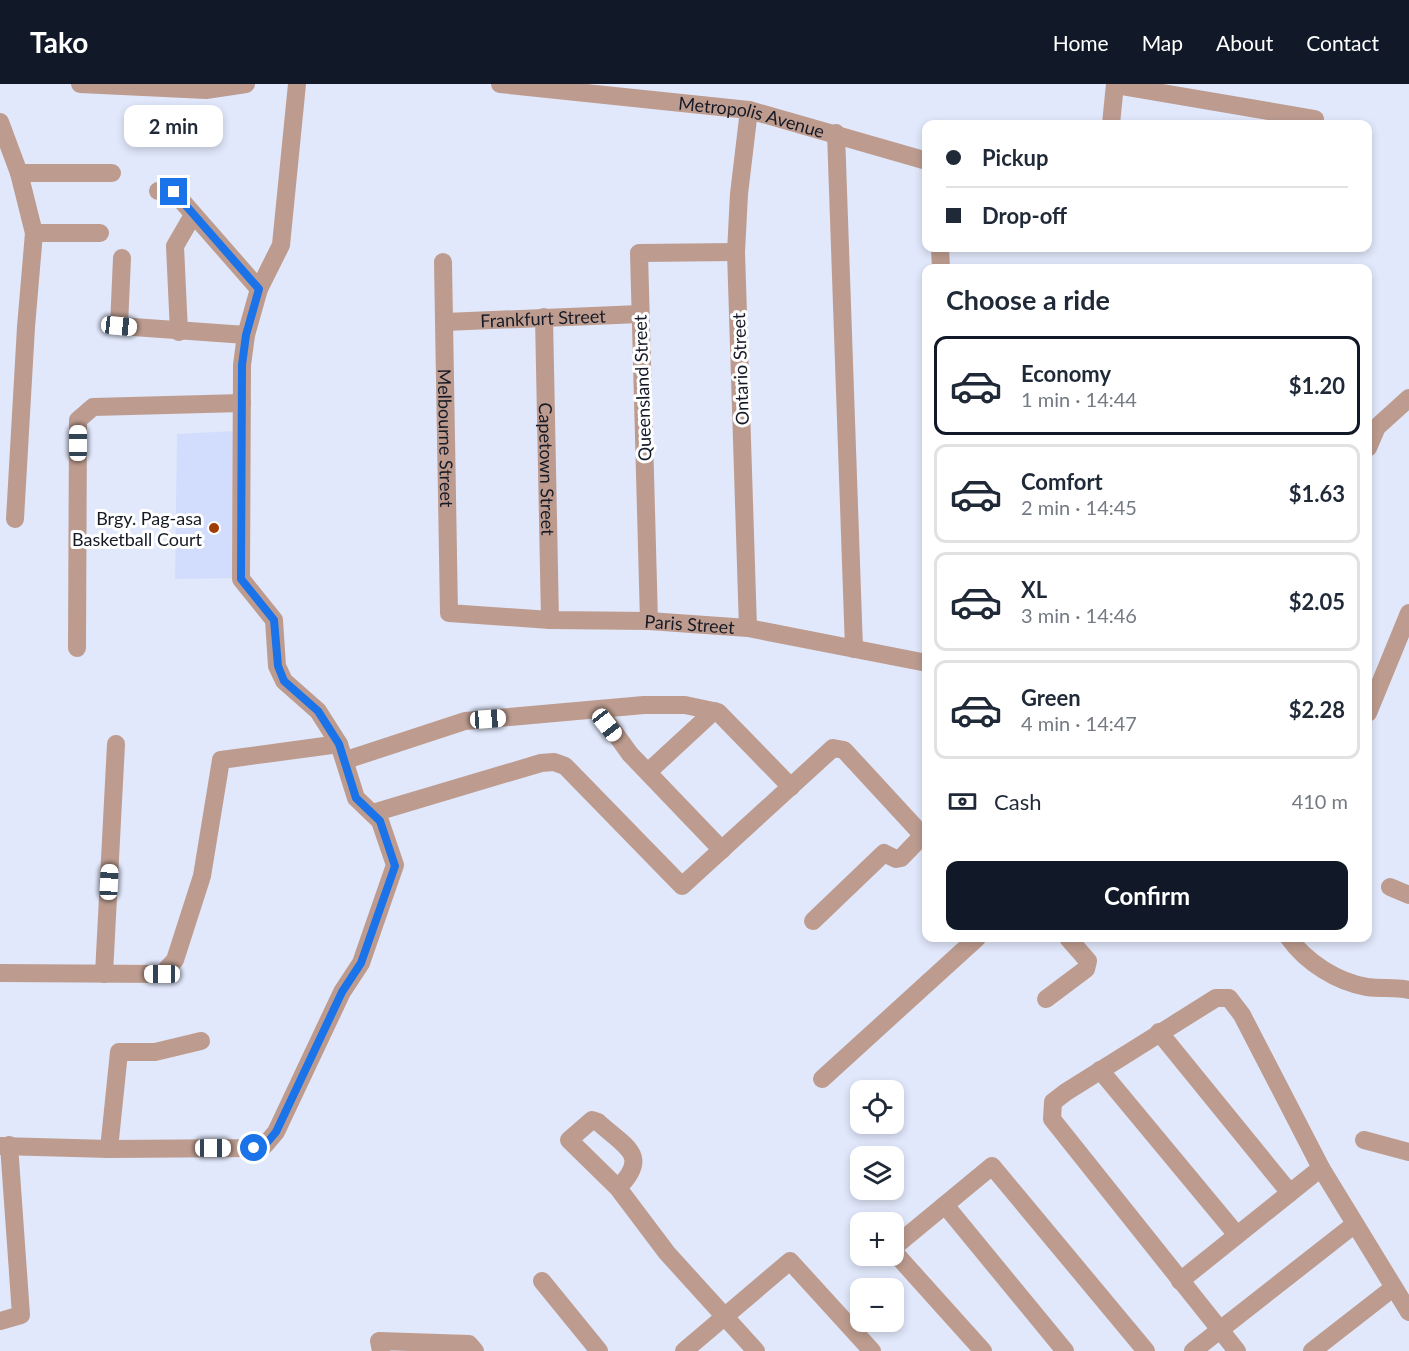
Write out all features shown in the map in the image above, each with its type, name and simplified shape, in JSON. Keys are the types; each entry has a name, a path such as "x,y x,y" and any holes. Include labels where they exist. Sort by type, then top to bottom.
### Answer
{"street":[{"path":"80,84 206,90 246,84"},
{"path":"0,1321 21,1316 4,1145 109,1149 254,1148 265,1145 276,1132 342,992 361,963 395,866 380,821 356,798 343,752 318,711 284,681 278,666 274,620 241,579 242,404 246,335 259,289 281,245 297,84"},
{"name":"Metropolis Avenue","path":"500,84 749,110 836,133 922,159"},
{"path":"1111,120 1115,84 1315,119"},
{"name":"Ontario Street","path":"748,628 736,252 739,194 749,110"},
{"path":"0,122 19,173 34,233 15,519"},
{"path":"836,133 854,649"},
{"path":"19,173 112,173"},
{"path":"158,191 174,192 259,289"},
{"path":"179,332 175,246 193,214"},
{"path":"34,233 100,233"},
{"name":"Queensland Street","path":"649,621 639,253 736,252"},
{"path":"122,258 119,326 246,335"},
{"name":"Melbourne Street","path":"443,262 446,322 449,613"},
{"name":"Frankfurt Street","path":"446,322 640,315"},
{"name":"Capetown Street","path":"544,317 550,620"},
{"path":"1372,439 1377,427 1409,399"},
{"path":"77,648 78,420 93,407 242,404"},
{"name":"Paris Street","path":"449,613 550,620 649,621 748,628 922,662"},
{"path":"1372,703 1409,613"},
{"path":"0,974 162,974 175,960 202,876 221,760 343,752 465,721 599,711 644,705 686,705 714,711 734,725 791,787"},
{"path":"599,711 630,754 722,850"},
{"path":"648,772 714,711"},
{"path":"104,974 116,744"},
{"path":"373,813 541,763 554,762 565,766 682,886 833,748 838,748 844,750 922,831"},
{"path":"813,921 884,853 896,859 901,858 922,839"},
{"path":"1390,887 1409,895"},
{"path":"822,1079 973,942"},
{"path":"1046,999 1086,969 1088,961 1071,942"},
{"path":"1293,942 1319,967 1346,981 1367,987 1409,990"},
{"path":"1237,1351 1052,1119 1053,1102 1159,1032 1216,998 1229,998 1242,1015 1321,1168 1409,1312"},
{"path":"1159,1032 1290,1193"},
{"path":"109,1149 119,1052 155,1052 201,1041"},
{"path":"1100,1070 1237,1235"},
{"path":"1364,1140 1409,1152"},
{"path":"904,1241 992,1166 1146,1351"},
{"path":"1180,1281 1321,1168"},
{"path":"618,1188 667,1253 756,1351"},
{"path":"945,1205 1065,1351"},
{"path":"1193,1351 1221,1332 1355,1224"},
{"path":"684,1351 724,1315 738,1308 790,1261 872,1351"},
{"path":"904,1261 983,1351"},
{"path":"542,1281 599,1351"},
{"path":"1322,1348 1393,1288"},
{"path":"380,1346 472,1349"}],"shaded area":[{"path":"235,431 236,578 175,579 177,434"}],"place":[{"name":"Brgy. Pag-asa Basketball Court","path":"214,528"}],"route":[{"path":"174,192 259,289 246,335 242,365 241,579 274,620 278,666 284,681 318,711 339,744 346,760 356,798 380,821 395,866 361,963 342,992 276,1132 265,1145 254,1148"}]}
